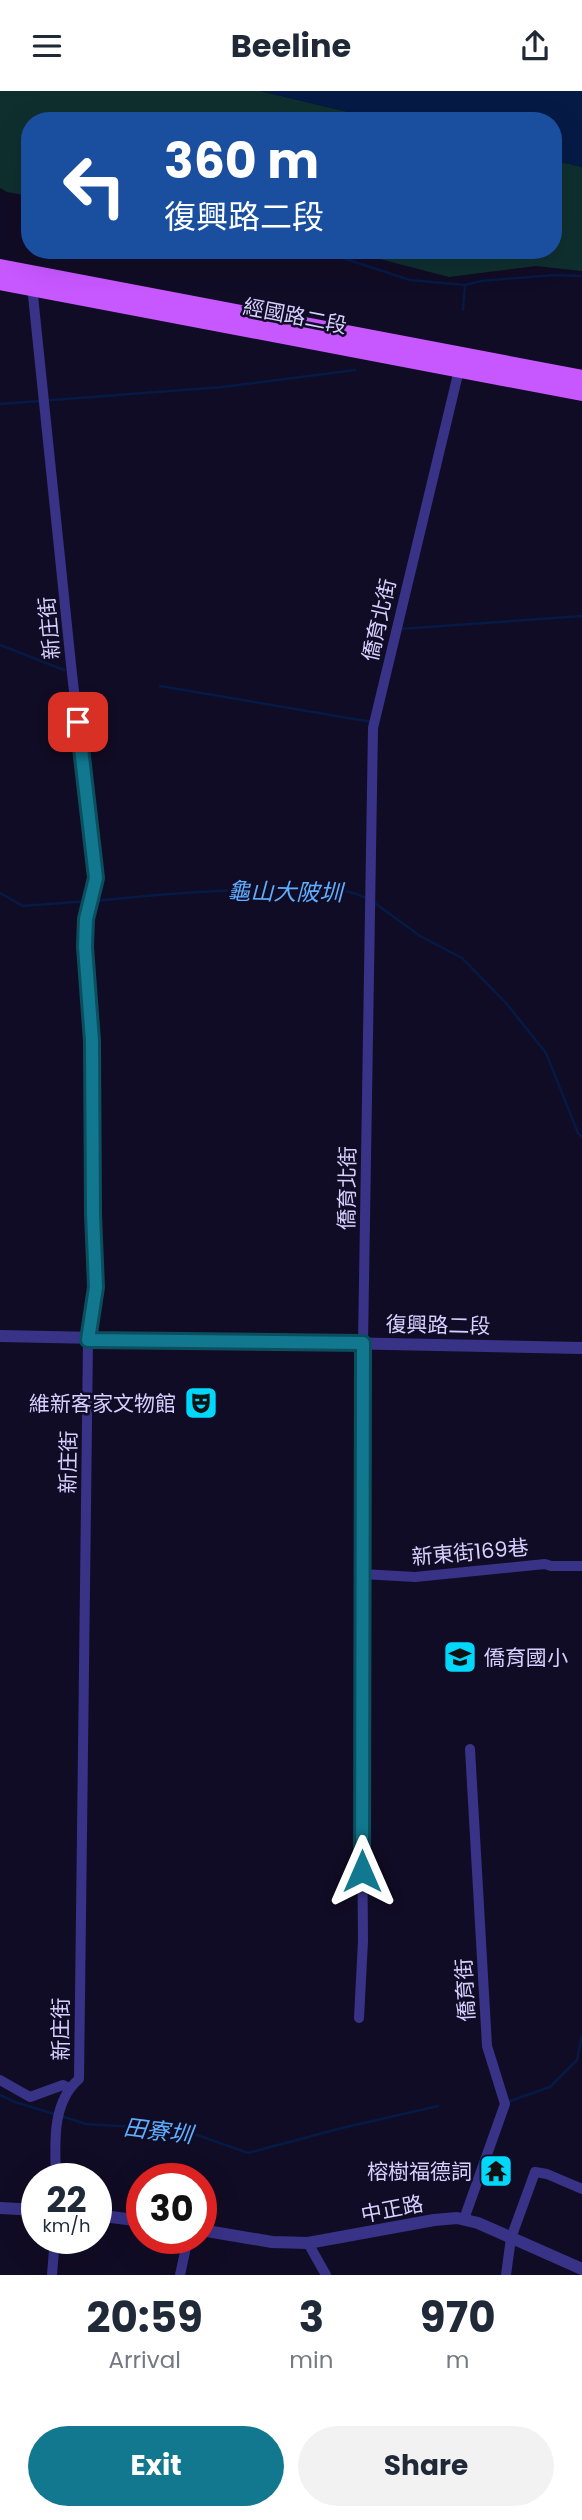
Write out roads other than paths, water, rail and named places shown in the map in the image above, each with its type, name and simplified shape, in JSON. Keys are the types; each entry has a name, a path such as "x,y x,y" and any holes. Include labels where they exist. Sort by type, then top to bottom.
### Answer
{"main road":[{"name":"經國路二段","path":"0,267 582,378"},
{"name":"經國路二段","path":"0,282 582,393"}],"street":[{"name":"新庄街","path":"32,286 96,878 86,919 85,947 92,1041 96,1287 88,1340 79,2079 67,2090 55,2133 56,2163"},
{"name":"僑育北街","path":"359,2018 363,1941 363,1343 373,728 458,370"},
{"name":"復興路二段","path":"0,1336 88,1340 582,1348"},
{"name":"新東街169巷","path":"362,1574 415,1577 545,1564 582,1566"},
{"name":"僑育街","path":"464,2219 505,2104 487,2046 470,1749"},
{"path":"0,2080 30,2097 63,2085 67,2090"},
{"path":"506,2275 511,2238 535,2172 547,2174 582,2189"},
{"path":"0,2209 21,2210"},
{"name":"中正路","path":"217,2233 272,2242 308,2243 446,2218 464,2219 582,2269"},
{"path":"308,2243 326,2275"},
{"path":"52,2275 54,2254"},
{"path":"180,2275 185,2254"}],"water":[{"path":"260,91 582,91 582,167 562,162 562,112 348,112"}],"waterway":[{"path":"346,259 410,280 465,285 481,281 554,275 582,276"},
{"path":"463,310 465,285"},
{"path":"0,404 222,387 355,370"},
{"path":"400,629 582,616"},
{"path":"0,645 64,670"},
{"path":"160,686 372,722"},
{"name":"龜山大陂圳","path":"95,901 263,889 338,890 366,898"},
{"name":"龜山大陂圳","path":"0,893 23,906 88,901"},
{"name":"龜山大陂圳","path":"372,901 420,936 462,958 506,1003 546,1053 578,1133 582,1137"},
{"name":"田寮圳","path":"510,2101 550,2087 577,2060 582,2036"},
{"name":"田寮圳","path":"0,2095 54,2114"},
{"name":"田寮圳","path":"61,2116 86,2124 183,2130 248,2153 438,2106"}],"place":[{"name":"維新客家文物館","path":"201,1403"},
{"name":"僑育國小","path":"460,1657"},
{"name":"榕樹福德詞","path":"496,2171"}]}
